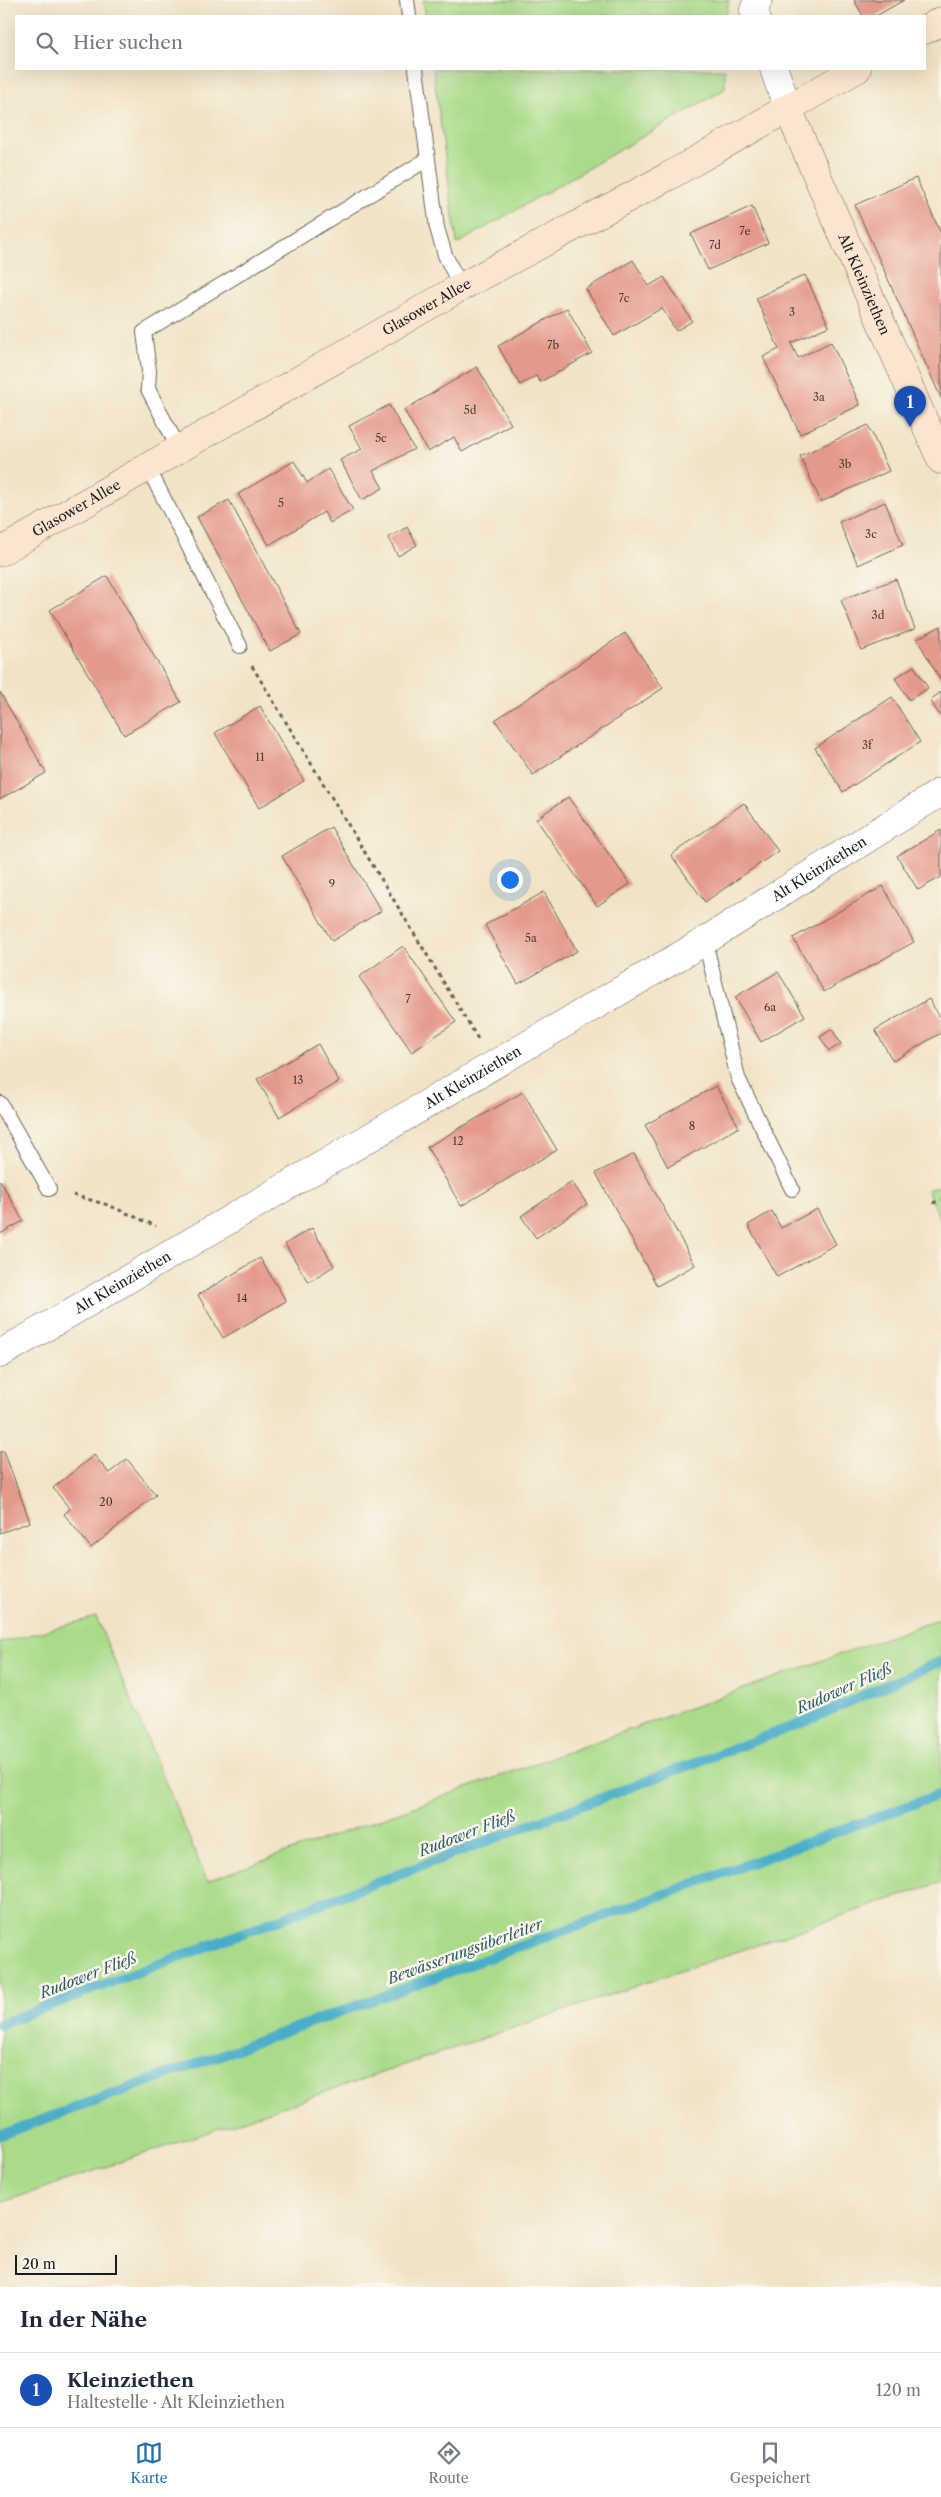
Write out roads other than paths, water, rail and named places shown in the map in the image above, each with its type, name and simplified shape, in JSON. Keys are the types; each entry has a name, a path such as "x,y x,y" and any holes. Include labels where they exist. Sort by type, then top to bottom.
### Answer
{"main road":[{"path":"926,29 941,21"},
{"name":"Glasower Allee","path":"0,552 461,287 667,177 855,70"},
{"name":"Alt Kleinziethen","path":"788,109 941,460"}],"street":[{"path":"756,15 754,10 758,0"},
{"path":"774,70 788,109"},
{"name":"Alt Kleinziethen","path":"0,1354 174,1250 705,941 941,792"}],"lane":[{"path":"407,0 409,15"},
{"path":"416,70 437,228 445,256 461,287"},
{"path":"179,449 148,389 149,371 144,332 428,159"},
{"path":"148,468 240,646"},
{"path":"705,941 738,1078 792,1189"},
{"path":"0,1103 49,1188"}],"waterway":[{"name":"Rudower Fließ","path":"0,2024 804,1722 941,1661"},
{"name":"Bewässerungsüberleiter","path":"0,2135 941,1794"}],"place":[{"name":"Kleinziethen","path":"910,427"}]}
